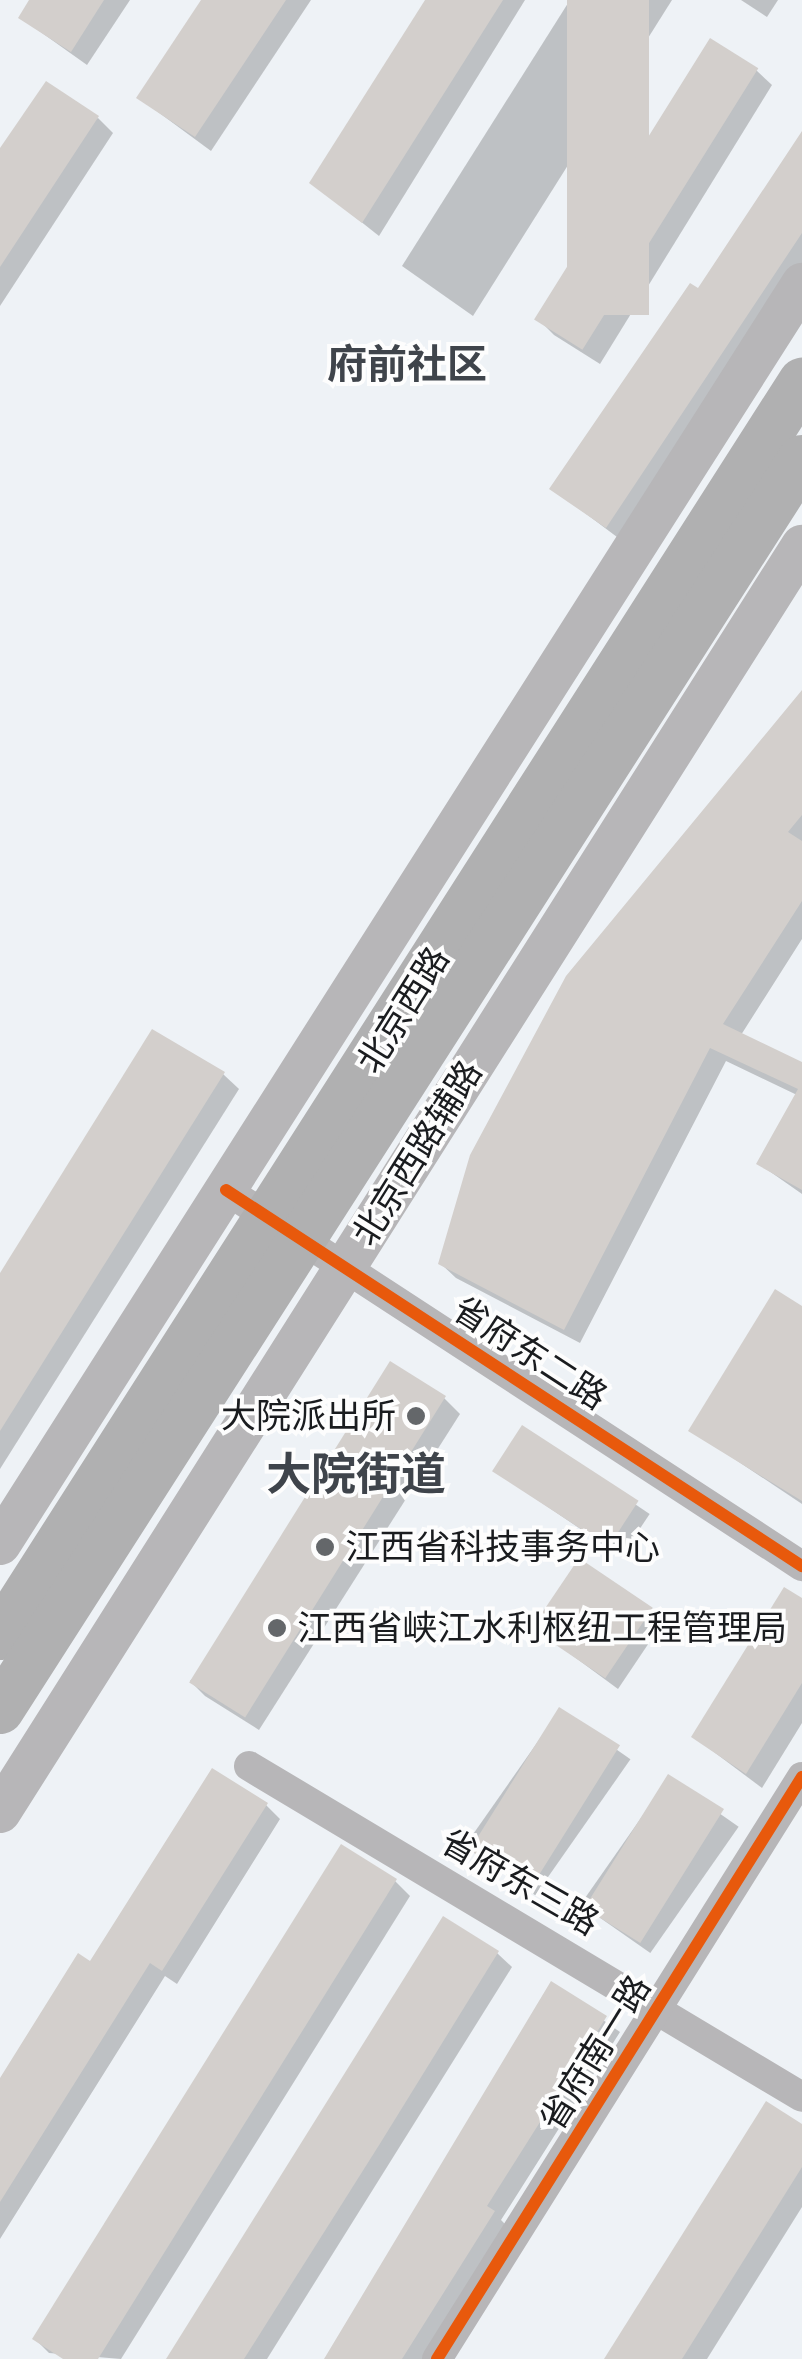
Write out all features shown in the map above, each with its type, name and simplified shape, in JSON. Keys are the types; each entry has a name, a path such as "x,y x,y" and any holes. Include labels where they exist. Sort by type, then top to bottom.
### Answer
{"main road":[{"path":"0,1544 802,284"},
{"name":"北京西路","path":"0,1710 802,382"},
{"name":"北京西路","path":"0,1636 287,1231 802,459"},
{"name":"北京西路辅路","path":"0,1812 802,546"}],"street":[{"name":"省府东二路","path":"226,1190 802,1566"},
{"name":"省府东三路","path":"249,1766 659,2007 802,2097"},
{"name":"省府南一路","path":"436,2359 802,1777"}],"building":[{"path":"29,0 104,0 71,52 18,18"},
{"path":"201,0 286,0 195,137 136,98"},
{"path":"425,0 503,0 362,223 309,183"},
{"path":"567,0 649,0 649,315 567,315"},
{"path":"710,38 758,68 582,350 534,320"},
{"path":"46,81 99,116 0,267 0,148"},
{"path":"802,131 802,233 606,528 549,489 690,283 698,288"},
{"path":"802,690 802,815 788,832 802,841 802,901 723,1024 802,1062 802,1190 756,1164 798,1089 710,1048 564,1330 438,1264 470,1155 566,976"},
{"path":"152,1029 225,1072 0,1431 0,1273"},
{"path":"775,1289 802,1306 802,1501 688,1431"},
{"path":"390,1361 446,1396 245,1717 189,1682"},
{"path":"522,1425 639,1501 609,1547 492,1471"},
{"path":"579,1558 653,1608 605,1678 531,1628"},
{"path":"784,1587 802,1598 802,1683 746,1774 691,1737"},
{"path":"559,1707 620,1745 531,1888 469,1850"},
{"path":"212,1768 268,1803 162,1971 150,1963 0,2202 0,2078 78,1953 90,1961"},
{"path":"668,1774 724,1809 640,1943 584,1908"},
{"path":"341,1844 397,1879 98,2359 63,2359 32,2339"},
{"path":"443,1916 499,1951 381,2142 244,2359 166,2359"},
{"path":"551,1981 607,2016 487,2206 495,2211 402,2359 324,2359"},
{"path":"766,2101 802,2124 802,2167 682,2359 604,2359"}],"cycle path":[{"path":"226,1190 802,1566"},
{"path":"437,2359 802,1777"}],"place":[{"name":"大院派出所","path":"416,1416"},
{"name":"江西省科技事务中心","path":"325,1547"},
{"name":"江西省峡江水利枢纽工程管理局","path":"277,1628"}],"district":[{"name":"府前社区","path":"407,365"},
{"name":"大院街道","path":"356,1475"}]}
